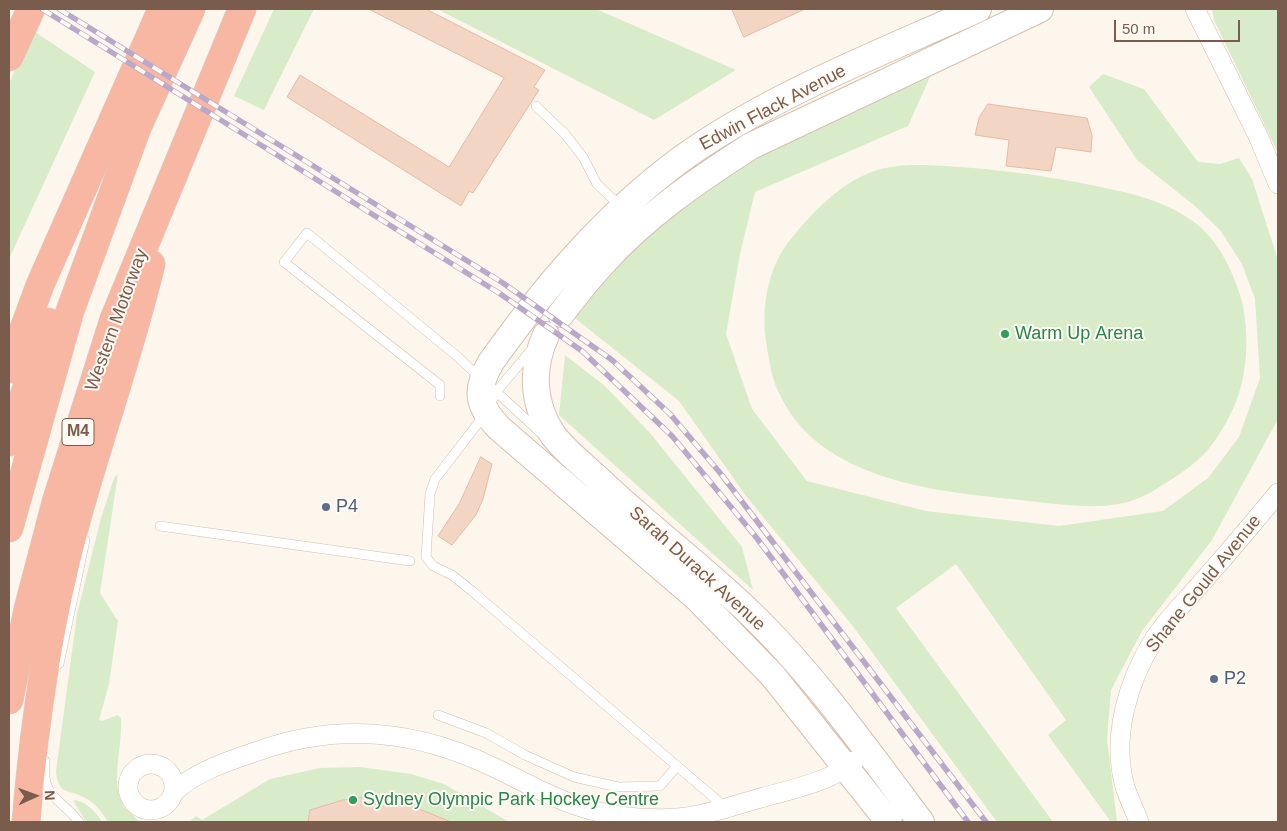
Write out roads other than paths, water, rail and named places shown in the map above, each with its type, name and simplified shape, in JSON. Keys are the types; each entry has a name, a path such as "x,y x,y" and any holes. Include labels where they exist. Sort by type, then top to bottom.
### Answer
{"highway":[{"path":"9,57 31,9"},
{"path":"9,369 40,285 162,9"},
{"name":"M4","path":"9,528 70,311 137,128 190,9"},
{"name":"Western Motorway","path":"9,700 28,609 56,502 114,319 242,9"},
{"path":"9,442 116,114"},
{"path":"26,822 29,783 53,617 74,527 96,449 136,328 174,173"}],"street":[{"name":"Edwin Flack Avenue","path":"488,395 496,355 568,264 622,208 694,150 734,125 798,92 978,9"},
{"name":"Edwin Flack Avenue","path":"561,314 602,264 640,227 671,200 751,146 1040,9"},
{"path":"1195,9 1252,122 1278,184"},
{"path":"622,208 640,227"},
{"name":"Sarah Durack Avenue","path":"542,346 534,374 537,398 548,426 561,444 633,513 750,613 797,664 866,749 921,822"},
{"name":"Sarah Durack Avenue","path":"488,395 521,449 698,599 773,676 889,822"},
{"name":"Shane Gould Avenue","path":"1139,822 1125,786 1120,756 1122,724 1129,693 1140,664 1156,637 1174,614 1278,493"},
{"path":"168,799 167,770 155,764 142,766 132,775 128,788 133,801 142,814 153,810 168,799 180,782 238,758 298,739 344,732 395,734 440,745 491,766 551,797 604,813 656,818 698,816 803,786 848,768 866,749"}],"lane":[{"path":"536,106 565,134 583,157 597,184 622,208"},
{"path":"440,396 440,385 284,262 307,233 458,357 488,395 544,436 561,444"},
{"path":"112,434 136,328"},
{"path":"542,346 528,352 488,395 435,479 430,494 426,557 433,566 458,580 726,807"},
{"path":"57,675 88,526"},
{"path":"160,526 410,561"},
{"path":"438,715 486,733 525,755 574,777 618,787 660,786 677,766"},
{"path":"47,751 44,771 49,792 54,800 70,810 79,822"}],"railway":[{"path":"42,9 499,293 582,351 672,436 756,537 968,822"},
{"path":"59,9 503,283 612,360 670,414 721,474 986,822"}],"place":[{"name":"Warm Up Arena","path":"1005,334"},
{"name":"P4","path":"326,507"},
{"name":"P2","path":"1214,679"},
{"name":"Sydney Olympic Park Hockey Centre","path":"353,800"}]}
